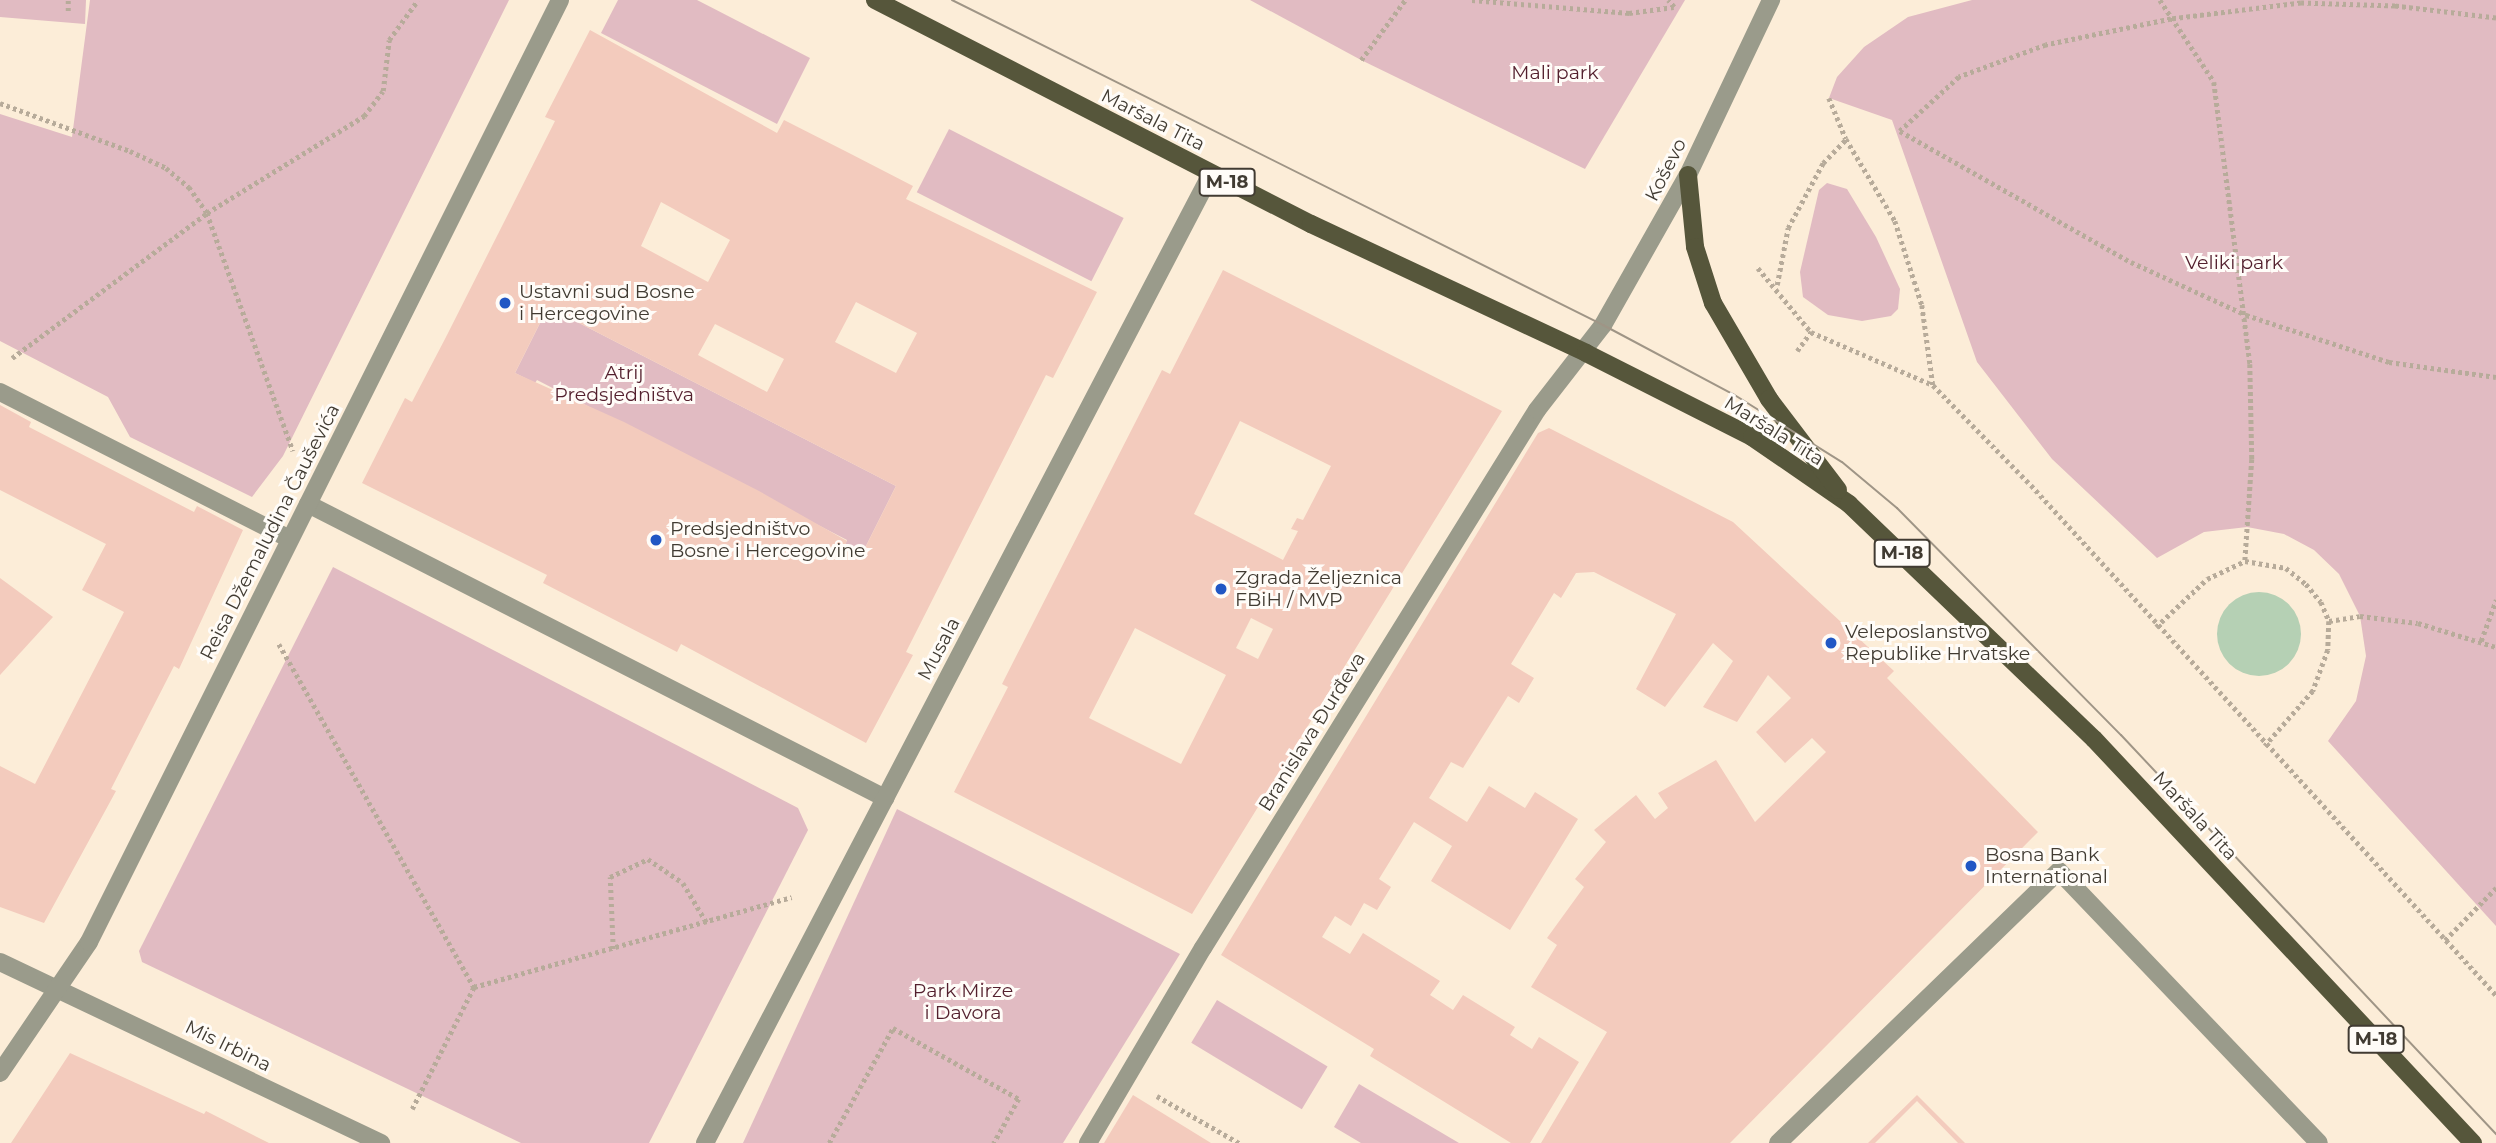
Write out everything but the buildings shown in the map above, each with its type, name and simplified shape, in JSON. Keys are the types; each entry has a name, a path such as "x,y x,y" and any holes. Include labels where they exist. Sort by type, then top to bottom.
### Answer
{"main road":[{"name":"Maršala Tita","path":"875,0 1211,174 1586,353 1752,437 1849,504 2094,739 2473,1143"},
{"path":"1688,175 1695,247 1713,303 1769,399 1849,504"}],"street":[{"name":"Reisa Džemaludina Čauševića","path":"0,1073 89,942 560,0"},
{"name":"Koševo","path":"1586,353 1688,175 1771,0"},
{"name":"Musala","path":"705,1143 1211,174"},
{"name":"Branislava Đurđeva","path":"1088,1143 1537,410 1586,353"},
{"path":"0,392 290,539"},
{"path":"308,504 885,798"},
{"path":"1778,1143 2059,871 2319,1143"},
{"name":"Mis Irbina","path":"0,962 381,1143"}],"path":[{"path":"68,0 68,11"},
{"path":"0,367 207,213 363,116 383,91 390,40 418,0"},
{"path":"1361,60 1405,0"},
{"path":"1472,0 1629,13 1674,7 1668,0"},
{"path":"2160,0 2214,82 2246,315 2252,459 2245,561"},
{"path":"2496,18 2395,6 2301,3 2171,19 2046,45 1959,77 1900,131 2131,262 2246,315 2389,362 2496,377"},
{"path":"1829,98 1846,139 1895,221 1922,305 1933,385"},
{"path":"0,103 166,168 189,187 207,213 294,455"},
{"path":"1776,285 1788,228 1823,163 1846,139"},
{"path":"1758,268 1776,285 1811,332 1933,385 2031,485 2264,746 2496,995"},
{"path":"1797,351 1811,332"},
{"path":"2156,627 2207,579 2245,561 2286,568 2321,602 2329,621 2328,650 2313,691 2264,746"},
{"path":"2481,641 2496,600"},
{"path":"2329,621 2360,616 2418,623 2496,647"},
{"path":"273,633 474,987"},
{"path":"612,949 610,877 648,859 683,883 707,923"},
{"path":"2445,940 2496,888"},
{"path":"412,1110 474,987 806,893"},
{"path":"829,1143 893,1028 1019,1099 995,1143"},
{"path":"1126,1078 1239,1143"}],"green space":[{"path":"0,0 86,0 85,24 0,17"},
{"path":"90,0 509,0 283,456 252,497 130,437 108,397 0,341 0,114 72,137"},
{"path":"618,0 697,0 810,58 777,124 601,33"},
{"name":"Mali park","path":"1250,0 1685,0 1585,169 1361,60"},
{"name":"Veliki park","path":"1972,0 2496,0 2496,926 2328,741 2356,701 2366,656 2360,616 2339,574 2314,550 2284,534 2247,527 2204,532 2157,558 2052,459 1977,362 1892,120 1829,98 1837,77 1864,47 1908,17"},
{"path":"949,129 1124,218 1091,281 917,192"},
{"path":"1827,183 1847,189 1876,237 1900,289 1898,309 1891,316 1862,321 1828,315 1803,297 1800,272 1819,190"},
{"name":"Atrij Predsjedništva","path":"548,307 896,486 862,554 845,545 847,540 537,380 535,383 515,373"},
{"path":"333,567 798,808 808,830 649,1143 521,1143 142,962 139,951"},
{"name":"Park Mirze i Davora","path":"897,809 1180,954 1063,1143 743,1143"},
{"path":"1217,1000 1328,1066 1302,1109 1191,1043"},
{"path":"1359,1084 1459,1143 1361,1143 1334,1127"}],"shaded area":[{"path":"2259,592 2282,599 2294,611 2301,634 2294,657 2282,669 2259,676 2236,669 2224,657 2217,634 2224,611 2236,599"}],"tram line":[{"path":"952,0 1603,325 1733,394 1842,462 1897,508 2121,735 2496,1134"}],"place":[{"name":"Ustavni sud Bosne i Hercegovine","path":"505,303"},
{"name":"Predsjedništvo Bosne i Hercegovine","path":"656,540"},
{"name":"Zgrada Željeznica FBiH / MVP","path":"1221,589"},
{"name":"Veleposlanstvo Republike Hrvatske","path":"1831,643"},
{"name":"Bosna Bank International","path":"1971,866"}]}
